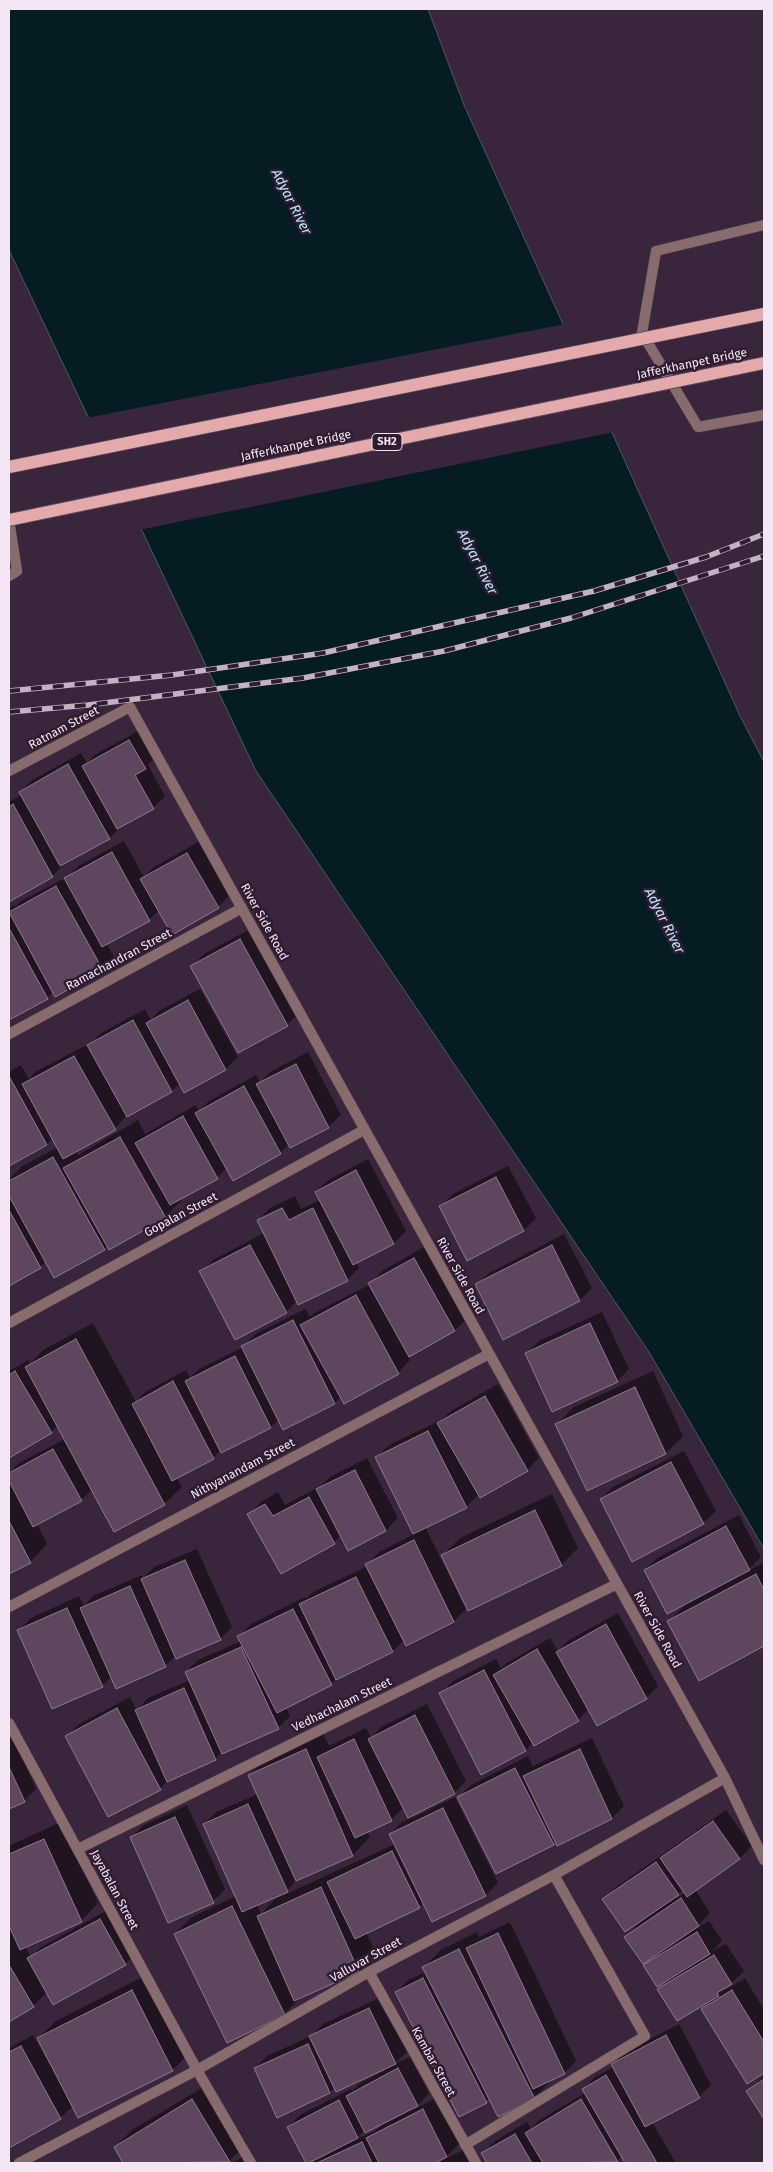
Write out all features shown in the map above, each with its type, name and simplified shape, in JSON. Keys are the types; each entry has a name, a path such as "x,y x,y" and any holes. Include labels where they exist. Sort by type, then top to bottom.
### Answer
{"main road":[{"path":"9,467 764,314"},
{"name":"Jafferkhanpet Bridge","path":"9,520 764,362"}],"street":[{"path":"764,225 656,251 642,333 698,427 764,415"},
{"path":"9,520 17,571 9,576"},
{"name":"Ratnam Street","path":"9,771 130,707"},
{"name":"River Side Road","path":"130,707 725,1778 764,1860"},
{"name":"Ramachandran Street","path":"9,1034 242,908"},
{"name":"Gopalan Street","path":"9,1323 364,1130"},
{"name":"Nithyanandam Street","path":"9,1606 489,1354"},
{"name":"Vedhachalam Street","path":"78,1849 617,1584"},
{"name":"Jayabalan Street","path":"9,1723 197,2070 251,2163"},
{"name":"Valluvar Street","path":"19,2163 197,2070 369,1972 554,1875 725,1778"},
{"path":"465,2145 645,2036 554,1875"},
{"name":"Kambar Street","path":"369,1972 476,2163"}],"water":[{"name":"Adyar River","path":"9,9 428,9 464,105 740,716 764,762 764,1549 649,1352 256,771 9,250"}],"pier":[{"path":"565,324 614,432 139,530 86,418"}],"building":[{"path":"129,740 146,769 135,775 154,809 117,829 82,766"},
{"path":"68,764 110,839 60,866 19,792"},
{"path":"13,804 53,877 9,902 9,807"},
{"path":"112,852 150,921 102,947 64,878"},
{"path":"187,853 219,908 172,935 140,879"},
{"path":"56,886 103,970 55,997 9,912"},
{"path":"9,928 48,999 9,1020"},
{"path":"240,939 288,1026 238,1053 190,966"},
{"path":"188,1000 226,1070 184,1093 146,1023"},
{"path":"133,1020 172,1092 127,1117 87,1045"},
{"path":"74,1056 116,1130 63,1159 22,1084"},
{"path":"296,1064 329,1128 290,1148 256,1084"},
{"path":"9,1076 47,1145 9,1166"},
{"path":"244,1086 281,1154 233,1181 195,1113"},
{"path":"183,1116 218,1179 170,1205 135,1143"},
{"path":"120,1137 166,1218 109,1250 63,1168"},
{"path":"53,1157 105,1250 54,1278 9,1196 9,1181"},
{"path":"356,1170 394,1244 353,1265 315,1192"},
{"path":"496,1177 524,1231 467,1261 439,1206"},
{"path":"282,1208 289,1220 313,1208 348,1281 298,1305 257,1220"},
{"path":"9,1210 41,1268 9,1286"},
{"path":"250,1245 287,1313 235,1340 199,1271"},
{"path":"552,1245 580,1301 503,1340 475,1284"},
{"path":"414,1258 455,1331 409,1357 368,1283"},
{"path":"356,1295 399,1374 344,1404 300,1325"},
{"path":"293,1320 335,1404 283,1430 241,1346"},
{"path":"590,1323 618,1382 552,1412 525,1353"},
{"path":"76,1339 165,1505 114,1532 25,1367"},
{"path":"235,1356 271,1428 221,1453 185,1381"},
{"path":"15,1371 52,1433 9,1458 9,1375"},
{"path":"173,1381 214,1459 172,1481 132,1404"},
{"path":"635,1387 666,1454 587,1491 555,1424"},
{"path":"485,1396 528,1471 480,1498 437,1423"},
{"path":"428,1431 467,1508 413,1534 375,1457"},
{"path":"53,1449 82,1501 33,1527 9,1481 9,1473"},
{"path":"671,1462 704,1524 632,1562 600,1499"},
{"path":"355,1470 386,1531 348,1551 316,1489"},
{"path":"309,1497 335,1544 281,1574 247,1514 265,1504 273,1516"},
{"path":"535,1510 562,1566 468,1611 441,1555"},
{"path":"9,1521 31,1563 9,1574"},
{"path":"726,1526 750,1570 667,1614 644,1570"},
{"path":"414,1540 454,1622 406,1646 365,1564"},
{"path":"185,1560 221,1640 176,1659 141,1579"},
{"path":"756,1574 764,1590 764,1646 699,1681 667,1621"},
{"path":"356,1577 393,1652 336,1680 299,1604"},
{"path":"130,1586 166,1667 116,1689 80,1608"},
{"path":"67,1608 103,1687 52,1709 17,1630"},
{"path":"293,1609 332,1685 277,1713 237,1636"},
{"path":"606,1624 647,1699 597,1726 556,1652"},
{"path":"241,1647 279,1729 222,1754 185,1672"},
{"path":"537,1649 579,1721 534,1746 493,1675"},
{"path":"484,1670 526,1751 481,1775 439,1693"},
{"path":"184,1688 216,1760 167,1782 135,1710"},
{"path":"117,1708 161,1790 108,1817 65,1736"},
{"path":"415,1715 455,1794 408,1818 368,1739"},
{"path":"354,1739 392,1821 355,1838 317,1757"},
{"path":"306,1749 353,1856 296,1881 248,1775"},
{"path":"580,1749 612,1819 557,1846 523,1776"},
{"path":"9,1767 25,1802 9,1809"},
{"path":"515,1768 554,1845 496,1874 457,1797"},
{"path":"248,1804 288,1892 242,1912 203,1824"},
{"path":"443,1808 486,1896 432,1922 389,1834"},
{"path":"175,1817 214,1903 168,1923 130,1837"},
{"path":"713,1821 740,1859 687,1897 660,1858"},
{"path":"44,1839 82,1922 20,1950 9,1926 9,1854"},
{"path":"392,1851 420,1908 355,1939 327,1882"},
{"path":"656,1862 679,1895 625,1932 602,1899"},
{"path":"321,1887 359,1972 294,2001 257,1916"},
{"path":"681,1898 699,1926 643,1964 624,1937"},
{"path":"232,1906 285,2015 227,2043 174,1934"},
{"path":"100,1919 126,1965 53,2005 27,1958"},
{"path":"697,1932 710,1954 657,1987 643,1965"},
{"path":"498,1933 565,2074 533,2089 466,1948"},
{"path":"459,1949 535,2099 498,2117 422,1967"},
{"path":"714,1955 732,1984 717,1993 719,1996 677,2021 657,1989"},
{"path":"9,1965 34,2007 9,2022"},
{"path":"423,1978 487,2103 459,2117 395,1992"},
{"path":"132,1990 173,2071 78,2118 37,2038"},
{"path":"732,1990 764,2042 764,2073 747,2084 701,2009"},
{"path":"369,2008 396,2064 336,2092 309,2036"},
{"path":"666,2035 700,2098 645,2127 611,2064"},
{"path":"308,2044 330,2093 277,2118 254,2068"},
{"path":"21,2046 61,2119 9,2148 9,2052"},
{"path":"398,2068 418,2106 365,2133 346,2096"},
{"path":"606,2075 657,2163 625,2163 582,2089"},
{"path":"764,2079 764,2119 746,2091"},
{"path":"192,2099 230,2162 123,2163 114,2147"},
{"path":"581,2099 618,2162 543,2163 525,2133"},
{"path":"339,2100 358,2138 306,2163 287,2127"},
{"path":"423,2109 447,2157 435,2163 379,2163 366,2138"},
{"path":"515,2134 532,2163 487,2163 481,2153"},
{"path":"362,2142 372,2163 317,2163"}],"railway":[{"path":"9,691 172,675 323,653 594,591 706,557 764,534"},
{"path":"9,712 88,705 303,678 444,651 571,618 764,556"}]}
